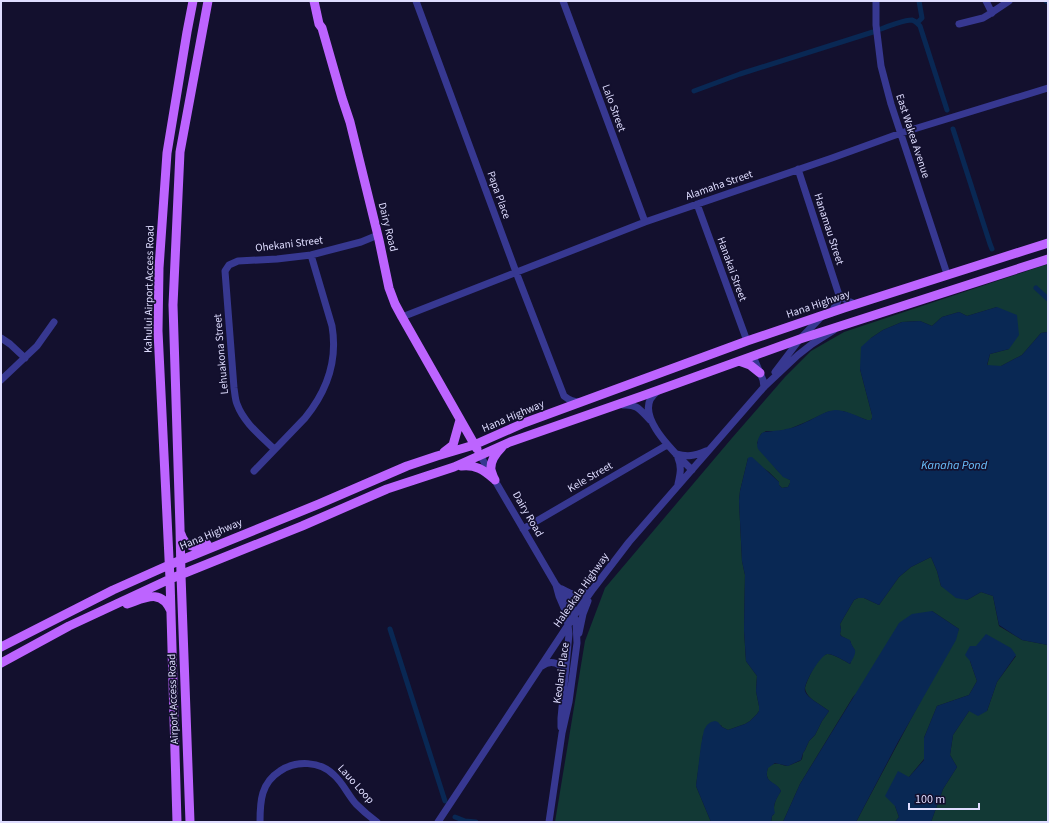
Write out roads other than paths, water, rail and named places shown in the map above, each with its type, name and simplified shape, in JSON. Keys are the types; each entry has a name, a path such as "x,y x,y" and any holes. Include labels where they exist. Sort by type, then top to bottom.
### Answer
{"main road":[{"name":"Kahului Airport Access Road","path":"170,579 158,331 159,268 167,153 187,32 194,1"},
{"path":"181,575 173,305 180,152 208,1"},
{"name":"Dairy Road","path":"314,1 350,122 378,235 389,288 402,317 480,456"},
{"name":"Hana Highway","path":"1,647 113,590 180,560 319,504 407,466 474,445 524,423 747,341 947,274 1048,243"},
{"path":"1,663 98,612 170,579 387,490 454,467 510,442 616,406 800,339 1048,259"},
{"path":"947,274 955,281 962,284 969,284"},
{"path":"932,296 944,285 947,274"},
{"path":"747,341 753,356"},
{"path":"738,361 744,352 747,341"},
{"path":"738,361 750,365 760,373"},
{"path":"437,456 453,445 460,420"},
{"path":"495,480 491,470 494,459 501,448 510,442"},
{"path":"454,467 468,465 476,467 487,473 495,480"},
{"path":"180,528 184,541 190,546 198,547 283,513 319,504"},
{"name":"Airport Access Road","path":"181,575 190,822"},
{"name":"Airport Access Road","path":"170,579 177,822"},
{"path":"29,647 54,639 102,615 151,597 156,597 165,601 171,612"}],"street":[{"name":"Papa Place","path":"416,1 516,272 564,396"},
{"name":"Lalo Street","path":"563,1 645,222"},
{"name":"East Wakea Avenue","path":"876,1 876,25 881,66 891,104 947,274"},
{"path":"986,1 992,12"},
{"path":"959,24 983,18 1009,1"},
{"name":"Alamaha Street","path":"402,317 645,222 901,133 1048,88"},
{"name":"Hanamau Street","path":"798,169 839,295"},
{"name":"Hanakai Street","path":"697,204 747,341"},
{"name":"Ohekani Street","path":"227,268 229,265 238,261 277,259 311,255 361,242 378,235"},
{"path":"254,470 312,409 321,394 331,369 334,348 332,326 311,255"},
{"name":"Lehuakona Street","path":"227,268 225,272 234,388 237,404 242,415 274,449"},
{"path":"827,314 838,301 839,295 855,304"},
{"name":"Haleakala Highway","path":"438,822 593,589 629,542 764,387 800,339 827,314"},
{"path":"1,380 25,358 42,339 54,322"},
{"name":"Haleakala Highway","path":"764,387 798,355 812,344 842,325"},
{"path":"1,338 25,358"},
{"path":"753,356 764,387"},
{"path":"652,421 649,410 649,402 652,396 661,389"},
{"path":"554,412 562,404 564,396 572,401 582,401"},
{"path":"616,406 624,404 638,407 652,421 667,445 692,470"},
{"name":"Kele Street","path":"523,529 667,445"},
{"path":"676,454 690,456 708,451"},
{"path":"676,454 681,468 681,474 677,486"},
{"name":"Dairy Road","path":"480,456 556,585 564,593 572,606 574,616"},
{"path":"556,585 570,594 575,595 583,594 593,589"},
{"name":"Dairy Road","path":"556,585 565,610 567,630"},
{"path":"577,643 584,614 593,589"},
{"name":"Keolani Place","path":"549,822 577,643 576,622 574,616"},
{"path":"567,630 573,638 569,676 570,689"},
{"name":"Keolani Place","path":"562,733 560,718 565,676 567,630"},
{"path":"540,668 548,663 556,663 562,667 565,676"},
{"name":"Lauo Loop","path":"260,822 260,801 263,791 269,781 273,776 285,768 295,764 306,763 321,767 332,773 356,803 377,822"}],"water":[{"name":"Kanaha Pond","path":"997,307 1017,315 1019,335 1009,349 990,354 987,365 1001,366 1022,355 1041,333 1048,332 1048,645 1022,640 999,625 993,596 981,592 967,600 956,598 941,586 931,557 911,567 899,577 879,605 864,598 854,600 840,624 841,636 850,640 855,650 850,664 835,656 827,654 816,665 809,677 805,687 806,694 829,711 815,735 809,741 801,760 788,766 775,763 768,768 767,777 781,791 775,802 775,813 772,816 771,822 711,822 696,786 704,730 707,725 715,721 728,730 750,721 759,711 756,691 757,676 746,661 744,630 745,575 742,561 739,501 748,458 752,457 779,482 779,485 782,488 788,487 790,483 790,480 783,477 758,449 757,443 759,436 764,432 784,430 796,426 824,413 835,410 847,412 867,420 871,420 872,415 860,369 861,347 871,338 883,330 902,322 920,321 932,326 942,317 959,312 967,316"},
{"path":"932,611 959,629 956,640 898,742 856,822 783,822 800,784 899,623 912,614"},
{"path":"986,634 1011,648 1016,655 997,682 987,711 978,716 969,711 953,735 950,755 957,767 943,789 931,822 895,822 899,817 895,806 885,796 898,771 909,777 924,760 924,738 937,706 969,695 977,681 970,661 965,655 970,646 976,646"}],"waterway":[{"path":"917,23 922,18 919,1"},
{"path":"881,29 909,20 912,20 920,26 947,110"},
{"path":"694,91 740,74 873,32"},
{"path":"953,129 992,249"},
{"path":"1036,288 1048,299"},
{"path":"390,629 445,801"},
{"path":"455,817 465,821 476,822"}]}
